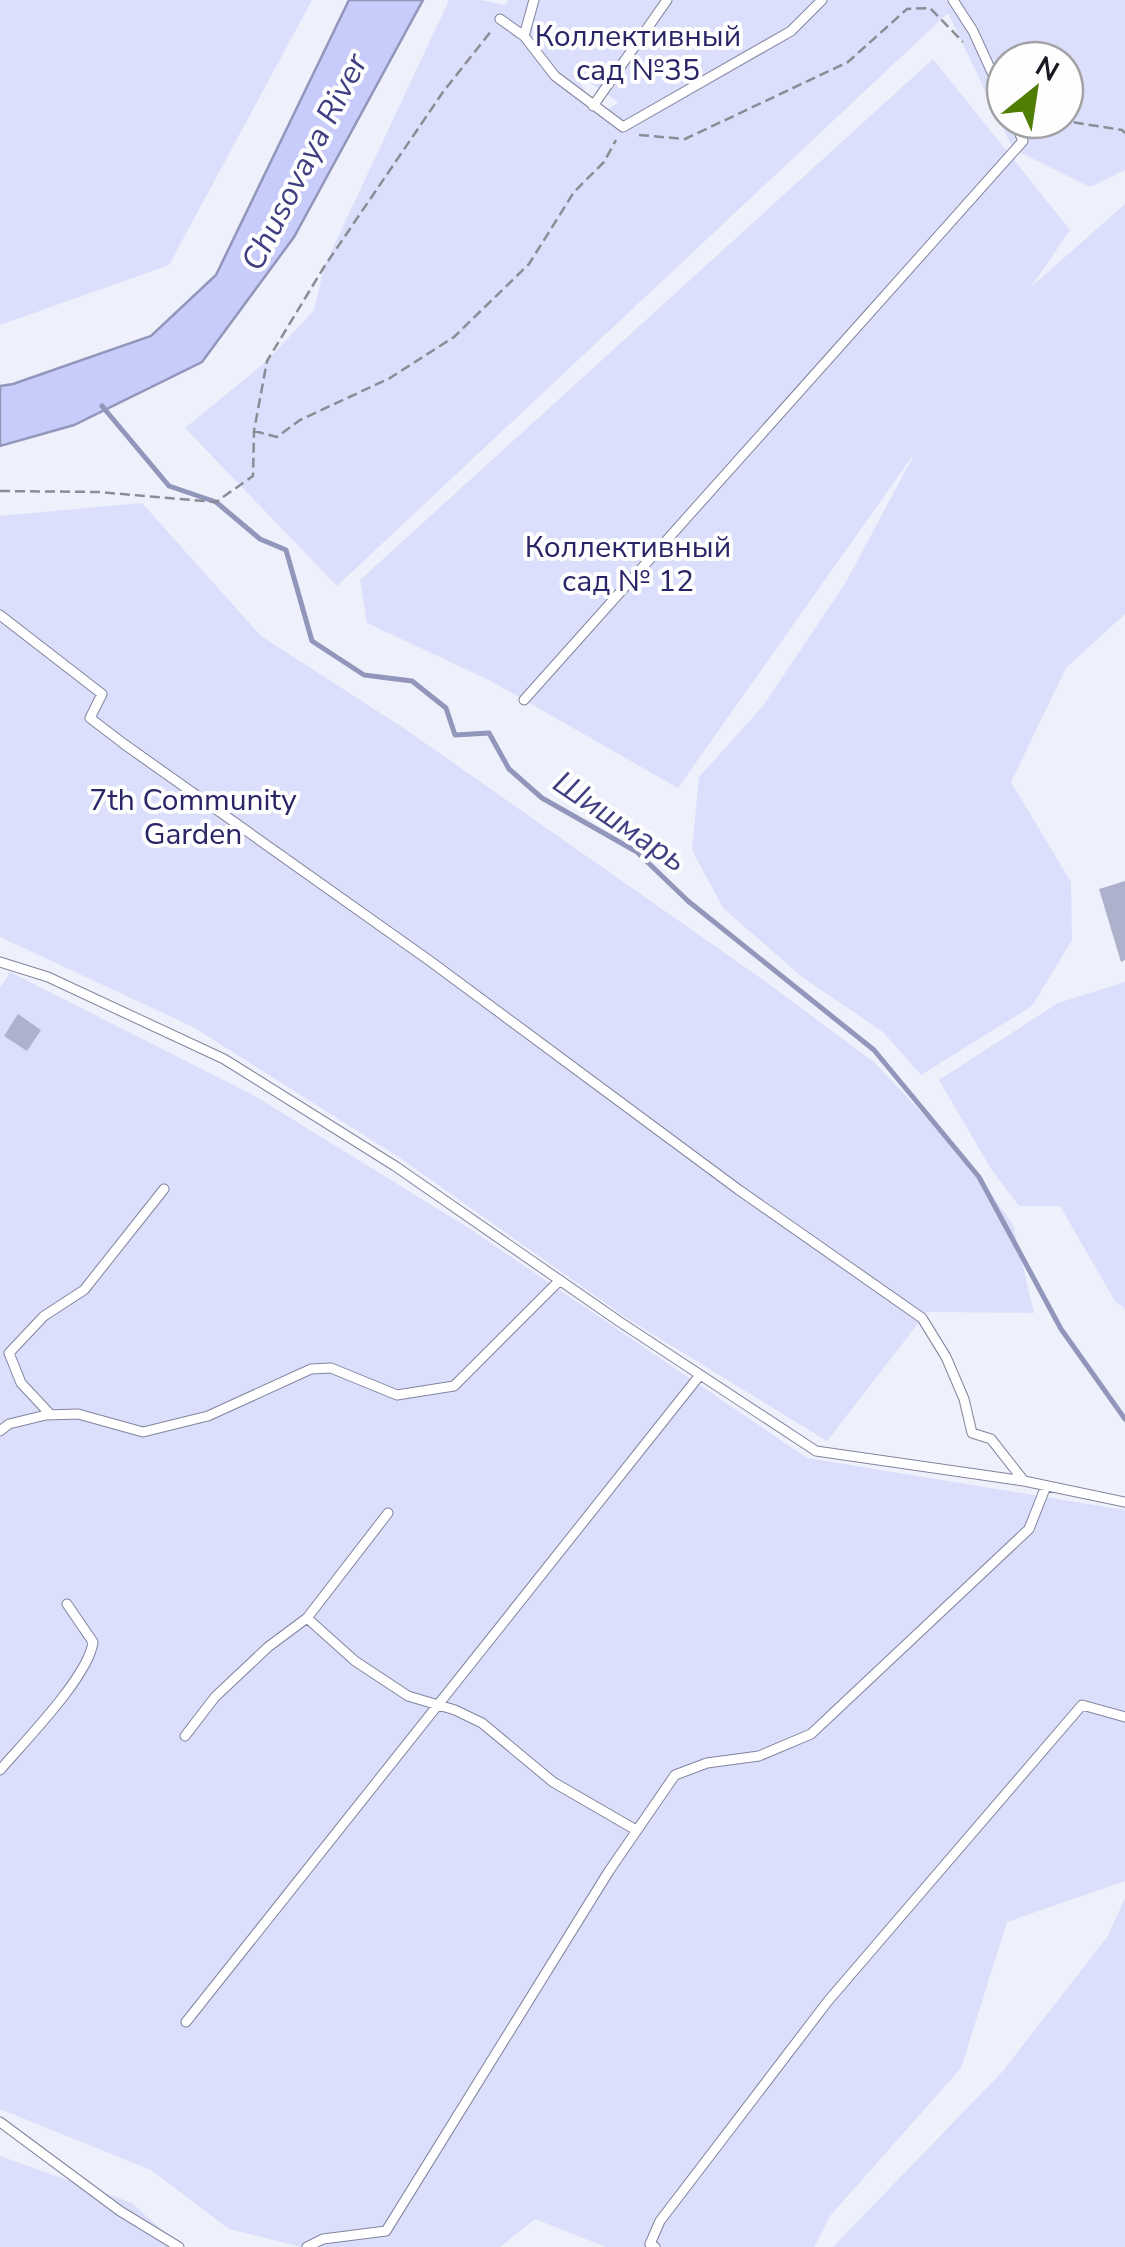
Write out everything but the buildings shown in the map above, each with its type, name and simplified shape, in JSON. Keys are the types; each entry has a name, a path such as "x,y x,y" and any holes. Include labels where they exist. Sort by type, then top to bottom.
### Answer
{"lane":[{"path":"524,36 534,0"},
{"path":"592,106 667,0"},
{"path":"500,19 524,36 555,76 623,127 791,31 822,0"},
{"path":"953,0 985,57"},
{"path":"524,700 1023,140"},
{"path":"0,616 102,694 90,718 124,744 922,1318 946,1357 964,1399 972,1433 991,1439 1024,1481"},
{"path":"0,962 48,977 224,1059 395,1166 816,1451 1024,1481 1125,1502"},
{"path":"50,1414 21,1382 9,1354 44,1316 84,1290 164,1189"},
{"path":"0,1431 8,1424 50,1414 78,1414 143,1432 208,1416 311,1369 331,1368 398,1394 454,1386 560,1280"},
{"path":"186,2022 700,1374"},
{"path":"307,2247 323,2239 386,2232 636,1830 675,1775 707,1764 759,1756 811,1734 1029,1530 1046,1486"},
{"path":"184,1736 216,1697 268,1647 307,1618 388,1513"},
{"path":"0,1770 78,1677 90,1655 93,1642 67,1604"},
{"path":"307,1618 355,1661 408,1696 482,1723 553,1782 636,1830"},
{"path":"655,2247 650,2244 651,2236 660,2221 828,2001 1082,1705 1125,1717"},
{"path":"0,2122 120,2211 179,2247"}],"path":[{"path":"254,431 277,437 300,420 390,378 454,337 529,264 574,192 604,162 623,127 637,134 685,139 848,62 907,9 930,8 962,42"},
{"path":"0,491 98,492 216,502 253,476 254,431 267,361 324,267 432,108 500,19"},
{"path":"1085,124 1122,130 1125,134"}],"green space":[{"path":"0,0 312,0 169,265 0,325"},
{"name":"Коллективный сад №35","path":"449,0 505,5 508,0 1125,0 1125,170 1090,187 1013,149 1009,140 1085,140 1085,40 985,40 985,90 948,13 337,586 185,428 267,361 314,310 324,267","holes":["573,71 618,102 599,114"]},
{"name":"Коллективный сад № 12","path":"933,59 985,124 985,140 998,140 1070,230 1031,287 1125,204 1125,614 1066,668 1011,782 1071,882 1072,940 1032,1006 921,1075 883,1032 802,977 723,908 692,850 699,777 763,706 846,582 916,451 678,788 489,680 367,623 360,580"},
{"name":"7th Community Garden","path":"142,503 261,636 405,729 762,979 875,1063 971,1165 1013,1225 1034,1313 927,1312 827,1441 628,1319 400,1158 193,1027 0,937 0,516"},
{"path":"10,972 255,1096 470,1229 807,1458 1125,1510 1125,1881 1007,1922 961,2068 830,2216 814,2247 606,2247 535,2219 500,2247 301,2247 229,2229 151,2170 0,2109 0,988"},
{"path":"1125,982 1125,1309 1115,1301 1060,1206 1019,1206 991,1169 939,1080 1058,1003"},
{"path":"1125,1898 1125,2247 833,2247 1002,2072 1108,1936"},
{"path":"0,2156 132,2203 180,2247 0,2247"}],"water":[{"name":"Chusovaya River","path":"349,0 423,0 294,237 202,362 74,425 0,446 0,386 151,336 216,275"}],"waterway":[{"name":"Шишмарь","path":"102,406 169,486 216,502 260,539 286,550 312,641 364,675 412,681 446,708 455,735 489,733 509,769 542,798 637,852 688,901 874,1050 979,1177 1061,1329 1125,1419"}]}
